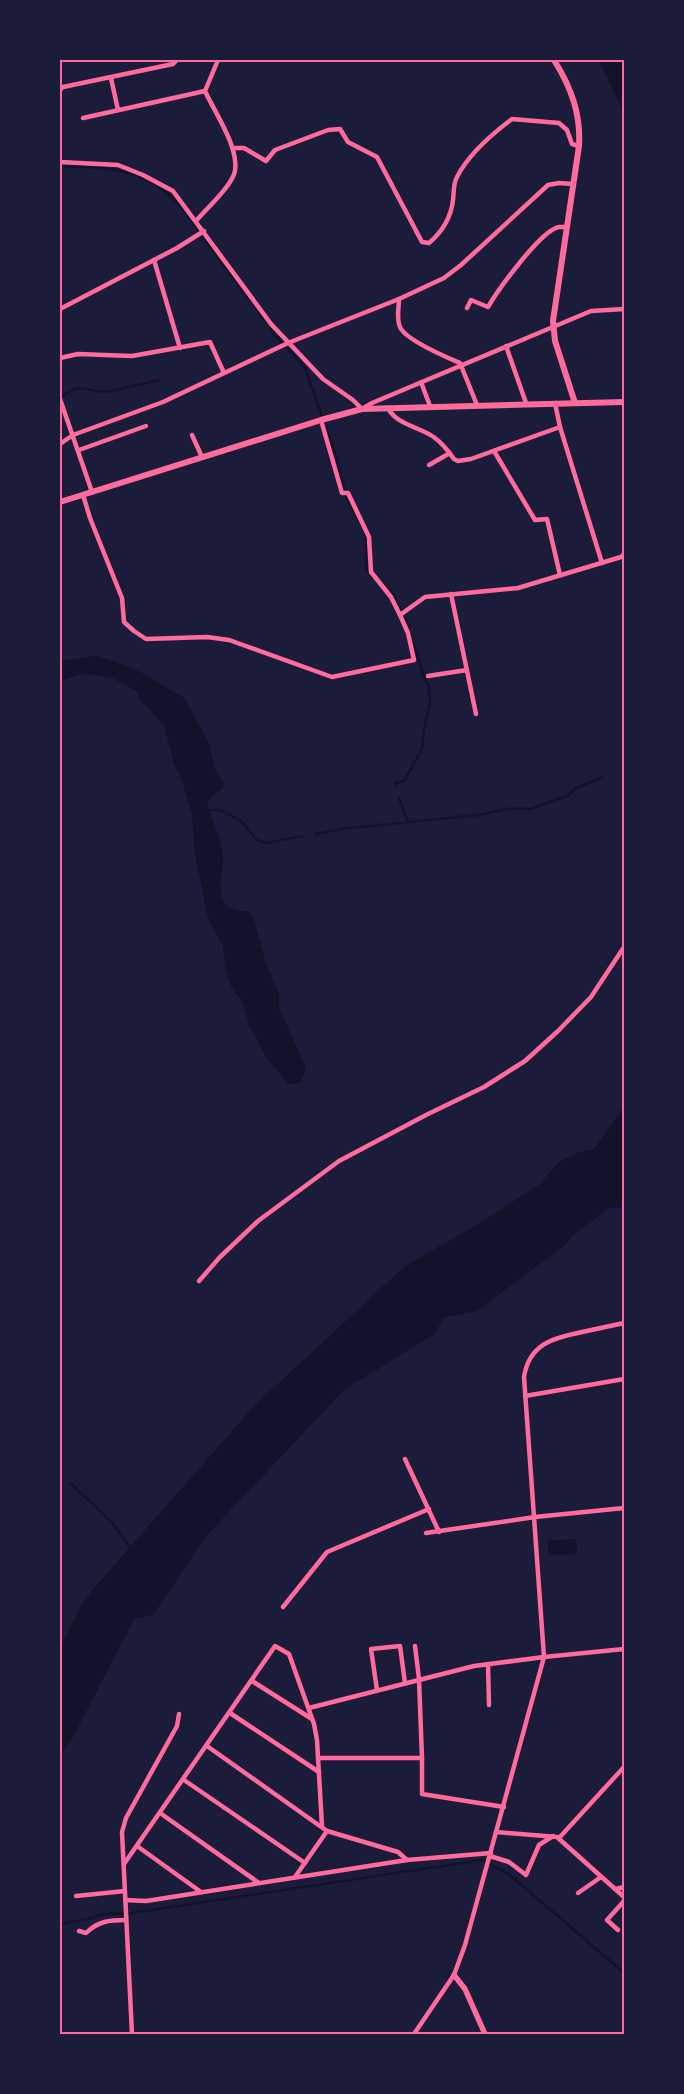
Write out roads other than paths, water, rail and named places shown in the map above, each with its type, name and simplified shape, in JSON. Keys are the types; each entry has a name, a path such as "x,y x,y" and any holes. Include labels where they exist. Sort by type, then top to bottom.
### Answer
{"main road":[{"path":"554,60 574,100 579,125 578,146 553,328 555,341 575,403"},
{"path":"60,502 321,420 362,409 526,403 624,402"}],"street":[{"path":"60,90 64,87 173,64 177,60"},
{"path":"196,221 227,185 234,172 233,148 205,91 218,60"},
{"path":"111,78 118,110"},
{"path":"83,118 205,91"},
{"path":"233,148 244,148 266,161 275,150 328,130 340,129 348,142 377,157 422,242 429,243 438,236 445,225 453,203 456,178 483,143 512,119 559,122 567,130 572,144 578,146"},
{"path":"60,162 118,164 173,191 196,221 201,233 271,324 323,379 353,400 362,409 421,382 591,311 624,309"},
{"path":"60,444 73,435 163,402 288,343 399,299 450,274 548,185 559,183 573,184"},
{"path":"467,308 471,300 488,307 505,281 531,248 556,228 567,227"},
{"path":"60,309 201,233"},
{"path":"154,260 180,348"},
{"path":"399,299 399,322 402,331 441,356 461,365 477,405"},
{"path":"60,358 78,354 132,356 211,343 224,373"},
{"path":"506,346 526,403"},
{"path":"421,382 430,406"},
{"path":"60,399 92,492"},
{"path":"555,403 560,427 602,563"},
{"path":"388,408 391,414 397,418 435,437 454,459 464,461 560,427"},
{"path":"83,495 90,518 122,598 124,622 146,639 207,637 229,640 332,676 414,660 408,633 400,615 391,598 371,572 370,537 348,493 342,493 321,420"},
{"path":"79,450 146,426"},
{"path":"192,435 202,457"},
{"path":"494,451 534,520 547,519 560,576"},
{"path":"429,466 450,453"},
{"path":"400,615 425,597 518,588 602,563 624,554"},
{"path":"451,594 476,714"},
{"path":"428,676 467,670"},
{"path":"199,1281 220,1257 258,1221 339,1161 484,1087 525,1061 558,1031 590,997 624,947"},
{"path":"414,2034 454,1975 465,1945 544,1657 525,1396 524,1378 527,1362 546,1343 562,1336 624,1323"},
{"path":"525,1396 624,1379"},
{"path":"405,1459 440,1532"},
{"path":"426,1533 535,1517 624,1508"},
{"path":"283,1607 327,1552 429,1509"},
{"path":"124,1864 276,1646 289,1654 313,1720 317,1740 322,1826"},
{"path":"377,1690 371,1649 400,1646 405,1683"},
{"path":"414,1646 419,1679 422,1794 504,1807"},
{"path":"309,1708 419,1679 488,1664 624,1649"},
{"path":"488,1664 489,1705"},
{"path":"252,1681 313,1720"},
{"path":"230,1713 319,1772"},
{"path":"132,2034 122,1832 124,1823 177,1726 179,1714"},
{"path":"207,1746 322,1826 326,1831 398,1852 407,1860"},
{"path":"318,1758 422,1758"},
{"path":"559,1838 624,1767"},
{"path":"184,1780 304,1863"},
{"path":"160,1813 259,1883"},
{"path":"295,1877 326,1831"},
{"path":"496,1832 559,1838 624,1897"},
{"path":"125,1900 146,1901 407,1860 490,1856 509,1862 526,1875 539,1845 553,1836"},
{"path":"137,1846 201,1892"},
{"path":"578,1893 602,1877"},
{"path":"616,1889 624,1888"},
{"path":"76,1896 125,1891"},
{"path":"618,1930 607,1920 624,1901"},
{"path":"79,1931 86,1933 94,1925 108,1920 126,1919"},
{"path":"454,1975 465,1989 485,2034"}],"waterway":[{"path":"60,167 92,167 138,176 153,183 178,203 276,336 305,368 337,459 346,497 361,525"},
{"path":"60,398 67,392 79,388 107,392 159,380"},
{"path":"365,532 366,562 372,578"},
{"path":"383,584 392,593 405,617 429,687 430,702 422,749 404,781 395,783 396,786"},
{"path":"316,834 340,829 478,815 513,808 530,809 567,796 576,788 603,777"},
{"path":"399,798 408,822"},
{"path":"206,810 221,810 241,821 257,840 266,843 303,836"},
{"path":"70,1483 111,1522 131,1550"},
{"path":"60,1924 89,1919 103,1914 132,1913 482,1860 510,1875 624,1973"}]}
